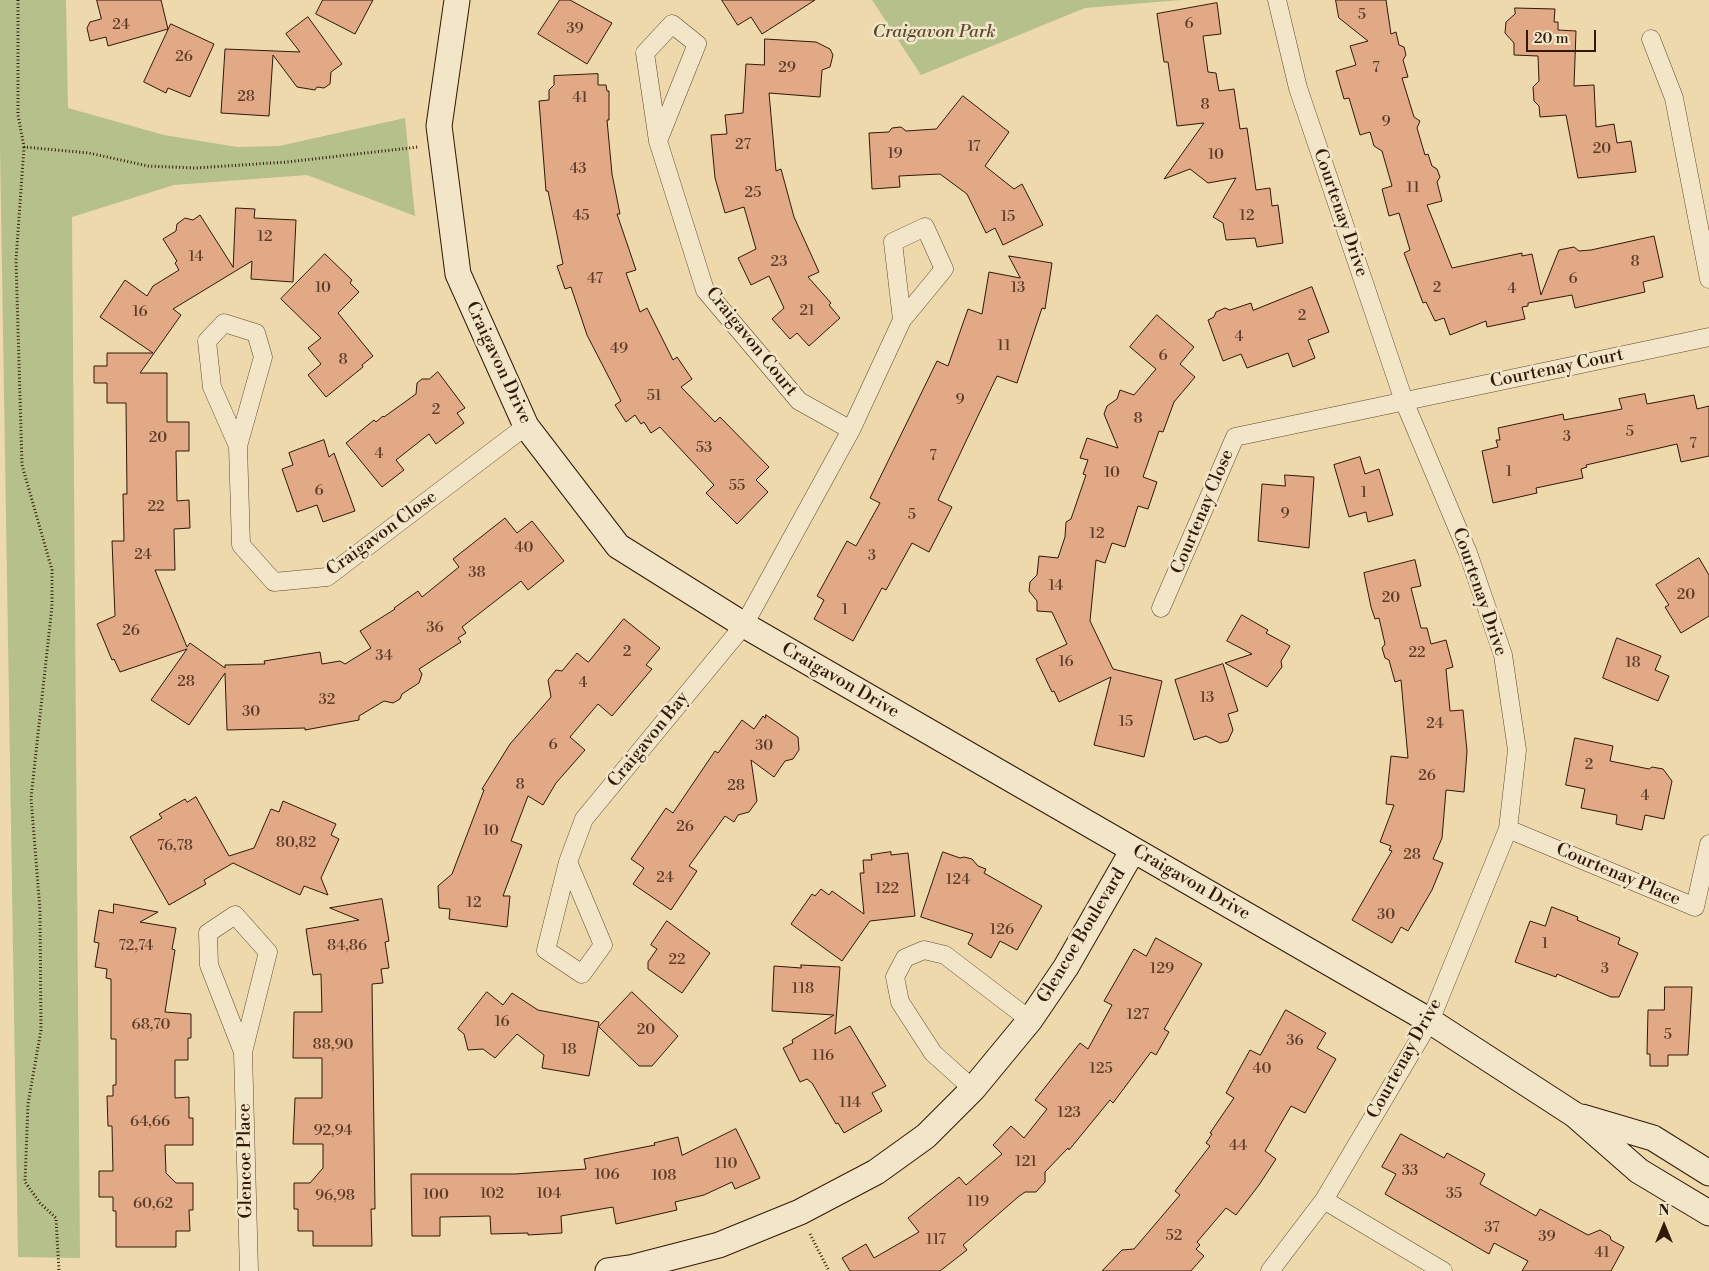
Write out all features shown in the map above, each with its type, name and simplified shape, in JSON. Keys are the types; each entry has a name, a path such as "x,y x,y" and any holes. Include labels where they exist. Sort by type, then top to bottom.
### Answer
{"street":[{"name":"Craigavon Drive","path":"457,0 439,126 458,274 526,426 618,546 744,625 1430,1021 1575,1115 1638,1171 1709,1213"},
{"name":"Courtenay Drive","path":"1270,1271 1324,1200 1430,1021 1508,829 1517,750 1503,654 1468,553 1404,401 1298,88 1277,0"},
{"name":"Craigavon Court","path":"658,140 697,44 672,24 644,53 658,140 705,290 799,401 851,430"},
{"path":"1651,39 1674,98 1709,279"},
{"path":"744,625 851,430 902,320 944,269 925,227 893,242 902,320"},
{"name":"Craigavon Close","path":"238,446 212,387 207,341 224,323 256,333 263,357 238,446 241,544 274,582 327,577 526,426"},
{"name":"Courtenay Court","path":"1404,401 1709,337"},
{"name":"Courtenay Close","path":"1161,608 1235,437 1404,401"},
{"name":"Craigavon Bay","path":"568,862 602,945 582,974 546,950 568,862 584,819 744,625"},
{"name":"Courtenay Place","path":"1508,829 1695,908 1709,844"},
{"name":"Glencoe Boulevard","path":"608,1271 630,1268 719,1245 800,1212 876,1172 926,1136 973,1089 1030,1020 1066,967 1133,850"},
{"name":"Glencoe Place","path":"243,1052 209,965 208,933 236,914 268,952 243,1052 249,1271"},
{"name":"Glencoe Boulevard","path":"973,1089 934,1054 900,1002 895,977 905,958 924,950 945,955 1030,1020"},
{"name":"Craigavon Drive","path":"1575,1115 1653,1138 1709,1173"},
{"path":"1324,1200 1443,1271"}],"path":[{"path":"18,0 18,115 24,147 16,260 22,465 52,570 52,606 31,798 40,910 41,1030 28,1104 25,1182 40,1203 56,1218 60,1271"},
{"path":"24,147 89,153 148,166 195,168 296,161 441,144"},
{"path":"800,1212 829,1271"}],"green space":[{"path":"0,0 66,0 68,108 164,135 237,147 279,146 405,118 415,216 307,175 174,185 72,217 80,1258 18,1257 0,147"},
{"name":"Craigavon Park","path":"872,0 1181,0 1085,8 921,75"}],"building":[{"path":"97,0 161,0 168,29 108,46 106,37 90,41 87,28 90,22 101,19"},
{"path":"323,0 373,0 355,34 316,14"},
{"path":"560,0 570,0 612,23 587,64 538,34"},
{"path":"722,0 815,0 762,34 751,17 738,25"},
{"path":"1336,0 1386,0 1391,34 1396,32 1399,45 1404,47 1406,55 1403,60 1408,77 1402,78 1414,117 1420,121 1417,128 1425,155 1428,154 1432,166 1437,169 1440,177 1437,182 1442,201 1427,205 1452,268 1522,253 1522,256 1532,254 1541,295 1559,250 1574,247 1579,251 1591,250 1654,236 1663,277 1643,282 1645,292 1575,308 1572,295 1528,303 1528,306 1522,307 1525,319 1487,327 1486,321 1450,335 1444,318 1435,321 1426,302 1423,303 1404,253 1410,250 1399,213 1389,216 1382,189 1392,186 1382,151 1374,146 1370,132 1360,135 1349,98 1344,99 1336,71 1356,65 1350,46 1368,41 1339,18"},
{"path":"1217,3 1221,34 1203,36 1208,72 1216,73 1219,91 1234,89 1240,129 1247,128 1256,190 1270,188 1272,206 1278,205 1283,243 1257,247 1255,238 1226,240 1223,223 1213,217 1236,178 1208,183 1190,169 1164,179 1204,123 1177,126 1168,62 1164,62 1157,14"},
{"path":"1515,8 1555,9 1554,22 1558,22 1558,30 1576,31 1574,86 1594,85 1596,127 1614,124 1617,143 1631,141 1636,172 1578,178 1566,115 1540,117 1539,106 1534,101 1533,87 1539,81 1538,56 1514,55 1514,43 1505,33 1506,22 1515,14"},
{"path":"308,17 342,64 331,72 330,84 324,88 317,87 315,90 297,87 273,55 269,116 221,113 225,49 300,52 286,34"},
{"path":"171,24 214,44 190,97 168,88 166,93 144,82"},
{"path":"765,39 816,42 830,49 833,55 830,67 822,70 820,97 769,93 776,171 781,169 794,217 819,272 808,277 831,303 829,305 840,318 809,346 797,333 790,339 772,319 784,308 769,276 751,285 738,258 756,249 744,207 725,213 715,178 711,135 727,134 725,115 743,113 746,64 764,65"},
{"path":"598,74 598,85 606,85 607,91 609,91 609,120 607,120 612,174 620,214 617,214 636,270 626,273 640,312 647,308 673,360 677,357 692,379 681,387 715,422 720,417 769,467 756,480 768,492 737,524 706,493 714,485 660,427 651,433 644,422 641,424 635,415 626,422 615,405 621,401 587,335 571,287 565,289 557,266 563,264 548,191 546,191 539,101 549,100 549,90 554,85 554,76"},
{"path":"963,96 1009,132 985,166 1014,189 1022,184 1043,225 1003,245 995,228 986,233 967,194 940,174 899,176 900,187 872,189 869,133 889,132 892,128 901,127 906,131 936,129"},
{"path":"236,208 255,209 254,218 296,220 293,282 251,279 252,261 173,309 181,315 140,373 167,373 167,422 189,422 189,451 176,451 177,501 189,500 190,528 174,529 175,570 155,570 187,647 190,643 225,668 225,665 265,664 264,661 320,652 322,664 340,661 345,664 371,648 360,631 395,609 418,591 422,597 459,567 453,559 505,518 517,533 532,521 564,561 528,590 521,581 462,627 466,633 458,638 461,642 419,669 422,674 419,683 402,694 400,699 393,703 384,701 359,716 359,720 305,730 305,728 227,730 225,673 189,725 151,700 187,649 120,672 114,659 112,660 97,624 115,616 112,541 124,541 123,494 127,494 126,403 107,403 107,383 94,383 94,366 107,366 107,353 153,353 100,317 125,280 147,296 153,286 179,270 175,263 177,261 163,239 176,231 177,224 185,218 193,220 200,215 233,267"},
{"path":"325,254 352,280 350,283 359,292 338,313 373,356 362,365 363,367 326,397 308,375 321,364 308,348 321,338 281,299"},
{"path":"1009,256 1052,263 1045,309 1042,308 1017,383 997,376 938,500 952,507 929,552 912,543 886,590 882,588 853,641 814,619 824,600 817,596 847,541 856,546 880,503 870,498 937,361 948,366 968,309 982,314 989,272 1020,278"},
{"path":"1312,287 1329,332 1308,340 1315,358 1293,367 1288,353 1247,368 1241,354 1223,361 1208,320 1214,317 1216,312 1225,308 1230,310 1251,303 1253,310"},
{"path":"1157,315 1194,347 1180,364 1195,377 1174,402 1163,432 1159,431 1143,477 1157,482 1148,509 1138,506 1125,547 1112,543 1105,563 1096,560 1090,621 1113,669 1162,681 1144,757 1094,745 1111,677 1059,702 1054,691 1052,692 1036,659 1067,644 1052,612 1037,611 1037,601 1029,591 1030,582 1037,575 1039,556 1058,558 1065,537 1066,522 1071,519 1086,475 1083,474 1088,460 1080,458 1087,438 1118,448 1104,414 1107,406 1117,399 1120,390 1134,395 1156,369 1130,347"},
{"path":"438,372 465,408 457,413 464,423 436,444 429,434 396,460 404,470 382,487 346,443 374,420 376,422 416,394 417,383 422,379 429,379"},
{"path":"1645,394 1647,404 1694,395 1697,409 1709,406 1709,456 1681,462 1677,444 1586,465 1587,467 1581,469 1583,478 1536,488 1537,493 1493,503 1482,451 1498,447 1496,440 1500,440 1498,428 1563,414 1564,420 1622,409 1619,399"},
{"path":"324,440 329,457 334,453 355,511 323,522 317,505 297,512 282,469 293,465 289,453"},
{"path":"1360,457 1365,474 1379,469 1393,515 1368,522 1366,512 1349,517 1334,465"},
{"path":"1285,475 1314,477 1309,548 1258,541 1262,484 1285,486"},
{"path":"1699,558 1709,575 1709,616 1681,633 1665,607 1669,605 1656,585"},
{"path":"1415,560 1421,586 1411,588 1421,628 1427,628 1431,644 1446,640 1453,667 1446,669 1450,711 1463,710 1467,751 1464,792 1446,790 1442,838 1433,859 1443,863 1432,890 1408,931 1401,927 1392,943 1352,920 1392,851 1389,850 1391,846 1380,842 1394,805 1386,804 1391,756 1408,758 1401,680 1395,682 1389,660 1385,658 1382,648 1385,644 1379,618 1375,619 1371,607 1364,573"},
{"path":"1242,615 1268,630 1266,633 1290,646 1281,661 1282,667 1267,687 1225,663 1252,654 1227,641"},
{"path":"624,619 660,648 646,665 652,669 612,716 598,704 570,737 585,750 556,783 543,805 528,796 511,841 522,845 503,896 510,896 507,927 449,919 450,909 439,908 438,886 452,874 484,790 482,789 510,744 551,697 548,680 556,670 562,671 577,653 588,662"},
{"path":"1617,638 1661,656 1655,670 1669,676 1658,701 1603,678"},
{"path":"1223,664 1238,711 1228,714 1233,730 1228,741 1220,743 1206,736 1194,740 1175,680"},
{"path":"766,715 798,737 799,750 793,759 785,761 774,777 751,760 757,801 749,812 738,815 734,822 725,816 689,866 697,871 671,910 633,884 644,868 631,859 666,808 673,813 715,751 718,753 742,720 754,729 763,716 765,718"},
{"path":"1575,738 1613,746 1610,761 1649,769 1652,767 1663,769 1672,781 1664,819 1645,815 1642,830 1616,824 1617,815 1581,808 1585,789 1566,785"},
{"path":"196,797 229,856 254,848 271,809 279,812 283,801 336,824 331,835 339,839 321,878 328,895 304,886 300,895 233,863 204,880 206,884 169,905 130,837 162,818 159,814 185,799 187,802"},
{"path":"891,852 891,855 908,853 915,916 870,921 842,961 791,924 812,894 815,896 821,889 829,895 832,891 864,914 860,873 864,873 863,860 872,860 871,855"},
{"path":"943,852 960,858 972,859 978,866 986,869 984,873 1042,906 1017,950 1000,941 991,958 968,944 973,934 921,917"},
{"path":"382,899 389,941 385,942 389,968 381,969 383,983 372,984 375,1209 371,1209 372,1246 313,1246 313,1231 298,1231 298,1209 294,1209 294,1183 310,1183 323,1168 323,1144 293,1144 295,1098 322,1098 322,1058 293,1058 294,1012 322,1012 321,974 313,975 306,929 359,920 330,908"},
{"path":"114,904 158,912 140,922 176,928 172,949 175,950 165,1012 191,1014 191,1038 188,1038 188,1060 175,1060 175,1098 189,1097 189,1118 193,1118 193,1145 165,1145 166,1173 176,1183 193,1183 193,1210 189,1210 190,1231 176,1231 176,1247 116,1247 116,1211 113,1211 113,1197 99,1197 99,1171 113,1171 112,1126 108,1126 107,1096 113,1096 113,1085 116,1085 116,1039 111,1039 111,979 106,978 107,969 95,967 99,943 94,942 99,910 113,913"},
{"path":"1552,907 1578,917 1577,920 1620,938 1618,944 1638,953 1619,997 1611,997 1557,974 1556,977 1515,962 1530,921 1545,926"},
{"path":"667,921 710,953 682,993 648,969 648,962 657,949 651,945"},
{"path":"1156,938 1202,964 1164,1029 1169,1032 1156,1055 1151,1052 1113,1103 1110,1100 1069,1150 1068,1148 1045,1172 1045,1182 1036,1192 1025,1192 1018,1197 963,1245 967,1250 940,1271 850,1271 842,1258 866,1244 874,1258 919,1232 908,1218 959,1177 966,1185 1002,1154 993,1145 1011,1126 1024,1138 1047,1109 1035,1100 1080,1043 1088,1049 1112,1005 1104,1001 1134,949 1146,956"},
{"path":"801,965 840,967 835,1034 850,1026 886,1086 872,1093 882,1111 844,1133 838,1123 836,1124 812,1083 807,1079 800,1082 783,1048 793,1043 792,1040 834,1015 772,1011 774,966 801,968"},
{"path":"1665,987 1692,987 1688,1055 1668,1055 1668,1066 1650,1066 1650,1054 1647,1054 1648,1010 1664,1010"},
{"path":"487,992 503,1005 512,993 538,1010 599,1022 589,1076 542,1068 544,1055 517,1034 495,1058 483,1049 468,1050 464,1034 458,1029"},
{"path":"632,992 678,1036 652,1066 639,1066 599,1027"},
{"path":"1286,1010 1326,1033 1317,1048 1336,1059 1305,1113 1291,1106 1265,1151 1276,1159 1259,1185 1236,1215 1226,1208 1197,1242 1200,1245 1196,1249 1204,1256 1191,1271 1102,1271 1122,1250 1134,1249 1180,1195 1175,1191 1210,1146 1206,1143 1212,1134 1210,1133 1234,1098 1226,1093 1250,1050 1260,1055"},
{"path":"736,1129 760,1178 735,1189 732,1182 704,1195 675,1202 677,1210 616,1224 613,1207 561,1216 562,1233 528,1235 528,1233 491,1234 490,1216 440,1217 440,1236 412,1236 411,1174 515,1174 586,1169 584,1159 655,1145 654,1143 678,1137 682,1155"},
{"path":"1401,1134 1444,1158 1447,1153 1485,1174 1480,1184 1536,1216 1540,1209 1588,1235 1600,1230 1610,1236 1611,1240 1624,1247 1611,1271 1522,1271 1528,1261 1494,1243 1489,1254 1385,1194 1396,1174 1382,1167"}]}
